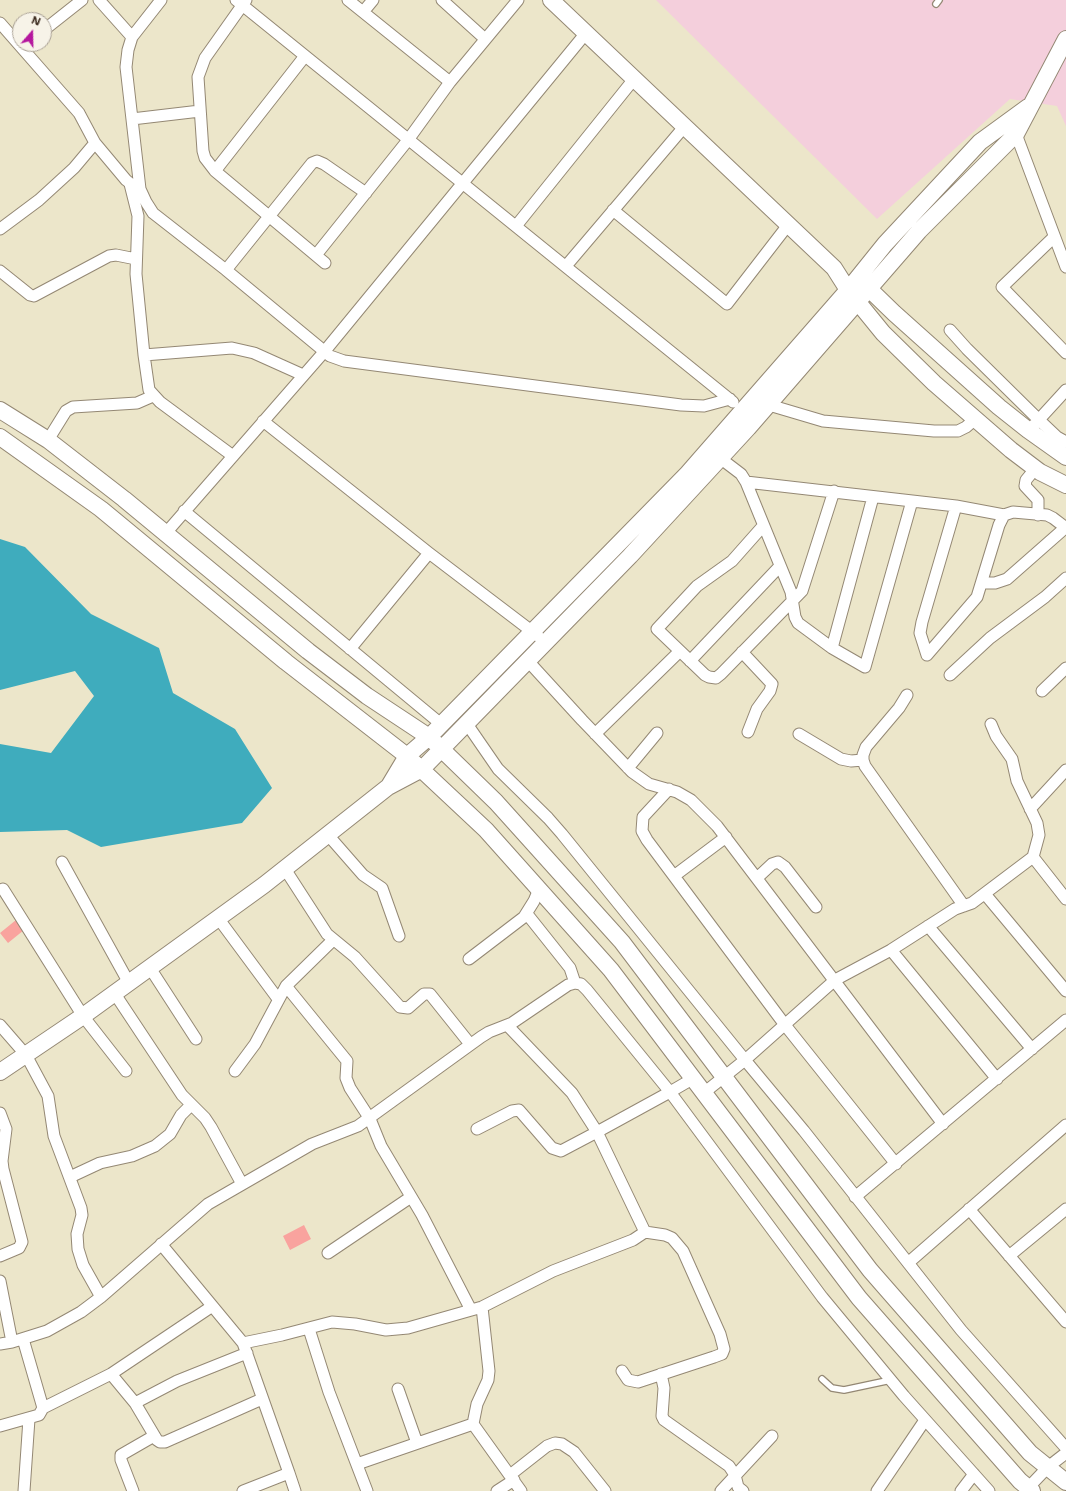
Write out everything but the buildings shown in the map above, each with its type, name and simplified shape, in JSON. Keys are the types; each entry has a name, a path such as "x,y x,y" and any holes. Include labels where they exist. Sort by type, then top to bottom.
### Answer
{"street":[{"path":"52,24 82,0"},
{"path":"99,0 132,37"},
{"path":"161,0 132,37 128,50 126,67 132,119 138,216 136,259 147,384 153,396 232,456"},
{"path":"348,0 450,82"},
{"path":"363,12 373,0"},
{"path":"442,0 484,38"},
{"path":"316,255 408,140 484,38 518,0"},
{"path":"551,0 858,290 894,313 1033,425 1066,442"},
{"path":"325,263 215,171 204,158 198,77 200,67 241,2 408,140 756,420"},
{"path":"0,23 12,34"},
{"path":"165,534 324,352 462,182 586,33"},
{"path":"388,787 407,756 442,724 688,473 743,410 858,290 1016,134 1066,39"},
{"path":"29,52 79,113 95,143 135,186 153,213 226,270 324,352 344,361 681,405 704,406 730,399"},
{"path":"215,171 305,56"},
{"path":"516,226 634,79"},
{"path":"0,1072 115,994 285,869 388,787 422,769 528,661 756,420 858,290 885,244 980,142 1030,105"},
{"path":"132,119 200,111"},
{"path":"566,266 684,127"},
{"path":"1016,134 1066,267"},
{"path":"0,229 40,200 74,168 95,143"},
{"path":"226,270 312,163 317,161 366,193"},
{"path":"613,210 727,304 788,225"},
{"path":"1054,237 1002,287 1066,353"},
{"path":"0,272 30,295 34,296 109,256 116,255 136,259"},
{"path":"858,290 883,333 974,420 1035,468 1066,485"},
{"path":"950,330 1033,425 1066,457"},
{"path":"144,355 232,348 254,354 303,375"},
{"path":"1033,425 1066,390"},
{"path":"48,440 66,411 72,407 137,403 153,396"},
{"path":"769,405 823,421 934,431 958,431 966,427 974,420"},
{"path":"0,410 48,440 124,499 308,651 367,696 429,737 496,802 622,942 870,1270 1030,1453 1066,1482"},
{"path":"263,421 429,553 533,631 545,643"},
{"path":"0,437 101,509 286,662 407,756 486,830 611,970 705,1092 859,1298 1020,1481 1030,1490 1048,1467 1066,1453"},
{"path":"720,458 741,474 746,482 793,600 795,616 798,623 832,648 865,667 912,501"},
{"path":"1035,468 1026,480 1025,486 1038,500 1038,515"},
{"path":"746,482 956,506 1004,515 1013,512 1038,515 1053,518 1066,528 1007,579 995,583 982,583"},
{"path":"763,526 732,561 697,586 657,629 704,675 716,678 805,586 834,491"},
{"path":"832,648 873,497"},
{"path":"956,506 922,622 920,633 927,655 973,602 982,583 999,525 1004,515"},
{"path":"184,511 442,724"},
{"path":"350,649 429,553"},
{"path":"690,660 780,566"},
{"path":"950,675 985,642 1045,597 1066,578"},
{"path":"595,734 680,651"},
{"path":"742,652 772,684 770,691 757,709 748,732"},
{"path":"528,661 628,768 649,784 669,789 691,800 717,826 943,1124"},
{"path":"1042,691 1066,668"},
{"path":"907,695 899,708 866,747 862,755 863,760 865,766 964,906"},
{"path":"467,724 498,768 553,823 961,1330 1066,1448"},
{"path":"705,1092 745,1060 835,980 891,950 955,909 964,906 985,894 1033,857 1038,840 1038,829 1017,781 1012,759 996,736 991,724"},
{"path":"628,768 657,733"},
{"path":"800,734 841,759 851,761 863,760"},
{"path":"1030,809 1066,770"},
{"path":"669,789 646,811 643,817 641,824 647,840 784,1025 896,1164"},
{"path":"328,835 363,875 382,888 399,936"},
{"path":"674,876 726,837"},
{"path":"1033,857 1066,899"},
{"path":"62,862 129,983"},
{"path":"757,878 772,864 778,862 785,867 816,907"},
{"path":"285,869 318,920 333,940 355,957 400,1007 408,1008 424,994 433,996 470,1044"},
{"path":"3,889 83,1016 126,1071"},
{"path":"469,959 526,914 539,889"},
{"path":"985,894 1066,991"},
{"path":"526,914 570,968 575,983"},
{"path":"218,918 278,999"},
{"path":"928,926 1032,1050"},
{"path":"235,1071 255,1044 286,986 333,940"},
{"path":"891,950 997,1079"},
{"path":"150,968 196,1039"},
{"path":"0,1344 24,1339 47,1331 62,1323 101,1297 208,1204 312,1144 348,1131 370,1119 470,1044 489,1032 508,1026 568,985 575,983 581,984 587,990 670,1092 822,1297 925,1420 988,1491"},
{"path":"286,986 347,1061 347,1082 370,1119 381,1146 476,1308 489,1371 488,1380 477,1404 473,1424 521,1491"},
{"path":"115,994 175,1086 211,1127 242,1184"},
{"path":"855,1197 1066,1020"},
{"path":"0,1025 26,1055 48,1096 54,1136 81,1208 82,1215 77,1234 78,1249 83,1265 101,1297"},
{"path":"508,1026 572,1093 597,1132 645,1232"},
{"path":"477,1129 512,1111 519,1110 552,1148 561,1151 694,1078"},
{"path":"70,1177 100,1163 132,1156 156,1146 170,1134 178,1119 191,1105"},
{"path":"0,1114 6,1129 3,1169 22,1242 19,1248 0,1256"},
{"path":"908,1263 1066,1125"},
{"path":"328,1253 412,1197"},
{"path":"1009,1256 1066,1209"},
{"path":"969,1210 1066,1322"},
{"path":"135,1403 245,1348 324,1323 340,1322 386,1330 397,1330 476,1308 547,1274 613,1249 645,1232 665,1235 672,1238 680,1247 724,1344 722,1354 632,1382 628,1380 622,1371"},
{"path":"161,1244 245,1348 295,1491"},
{"path":"0,1281 12,1342"},
{"path":"0,1426 39,1415 43,1408 111,1374 211,1307"},
{"path":"309,1329 329,1392 367,1491"},
{"path":"24,1339 43,1408"},
{"path":"111,1374 135,1403 154,1436 160,1442 165,1442 262,1399"},
{"path":"661,1374 664,1388 662,1416 664,1420 729,1466 736,1475 738,1487 743,1491"},
{"path":"398,1389 417,1443"},
{"path":"24,1491 29,1419"},
{"path":"877,1491 925,1420"},
{"path":"357,1464 473,1424"},
{"path":"133,1491 121,1460 121,1456 154,1436"},
{"path":"721,1491 772,1436"},
{"path":"497,1491 547,1446 555,1443 562,1444 574,1452 606,1491"},
{"path":"243,1491 289,1473"},
{"path":"961,1491 974,1474"}],"lane":[{"path":"822,1379 832,1388 844,1390 891,1380"}],"shaded area":[{"path":"656,0 1066,0 1066,126 1057,106 1010,99 877,219"}],"water":[{"path":"0,539 25,547 91,614 159,648 173,693 235,729 272,788 242,823 101,847 67,830 0,832 0,744 51,753 94,696 75,671 0,690"}]}
